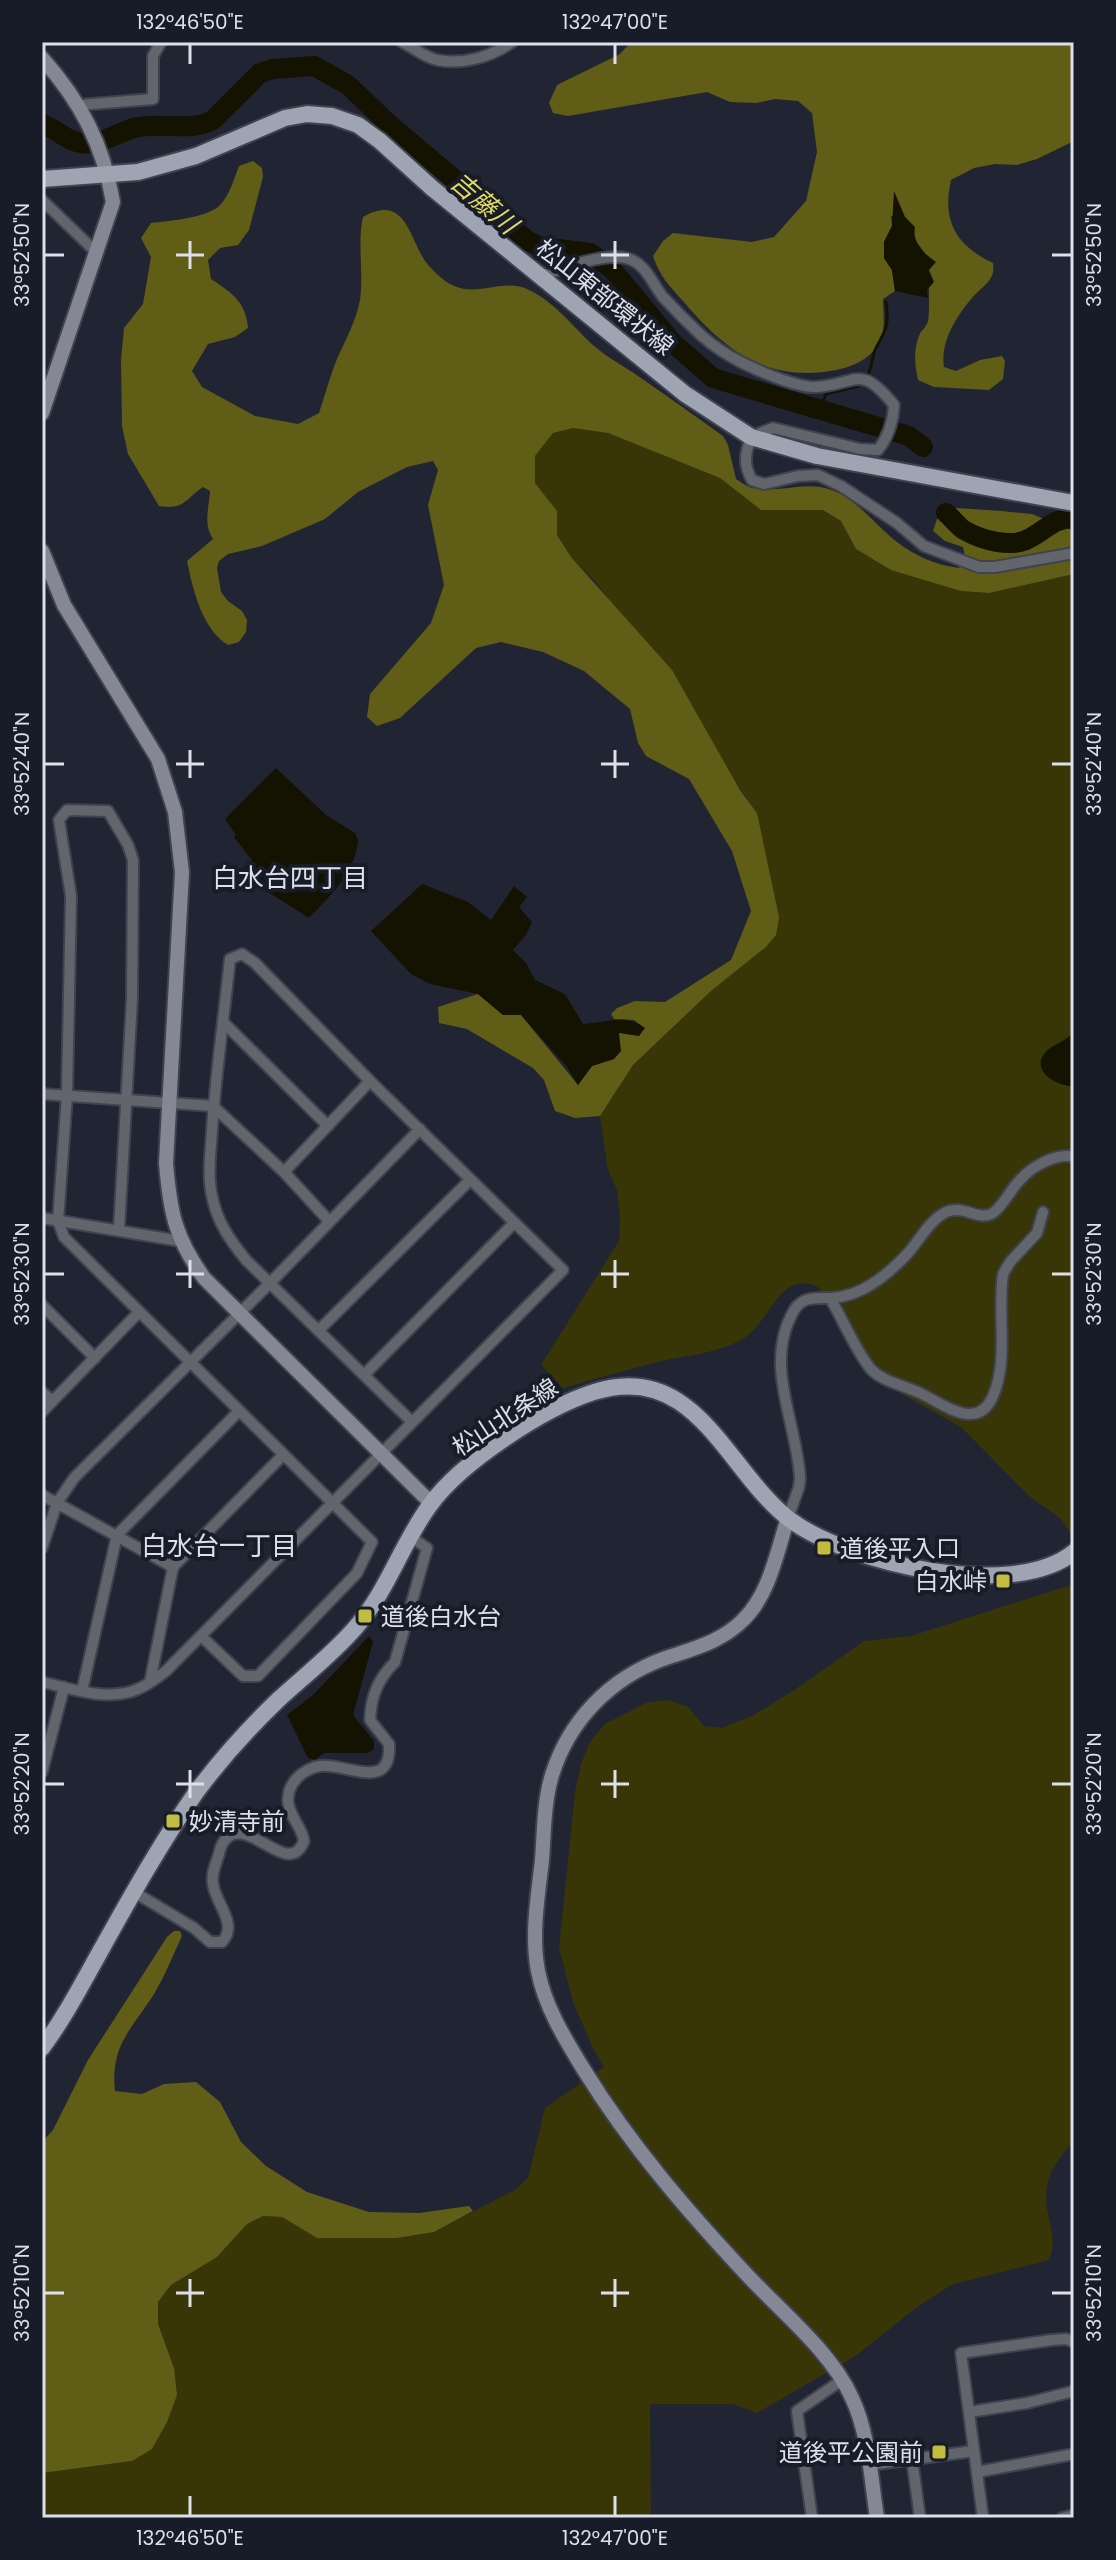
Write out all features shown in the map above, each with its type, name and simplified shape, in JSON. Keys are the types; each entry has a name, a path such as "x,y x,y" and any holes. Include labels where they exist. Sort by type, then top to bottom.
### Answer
{"main road":[{"name":"松山東部環状線","path":"42,179 108,175 170,165 285,118 307,114 332,116 358,125 380,141 432,188 685,394 751,437 817,456 1074,503"},
{"name":"松山北条線","path":"42,2048 200,1788 259,1719 355,1627 384,1589 431,1503 480,1456 564,1405 594,1392 635,1387 658,1392 690,1409 716,1434 764,1494 788,1518 849,1549 925,1571 961,1577 1020,1573 1063,1561 1074,1552"}],"street":[{"path":"80,105 153,99 153,56 161,42"},
{"path":"402,42 437,60 463,61 479,58 512,42"},
{"path":"42,58 80,105 108,175 113,202 42,413"},
{"path":"42,200 96,252"},
{"path":"542,276 567,266 614,257 636,262 663,296 703,336 730,357 752,369 812,387 862,379 877,383 894,405 894,420 878,450 860,449 773,428 751,437 745,454 745,468 752,480 764,484 818,475 841,486 897,523 924,546 979,567 1074,553"},
{"path":"42,551 64,605 158,759 175,812 182,872 166,1163 168,1194 180,1241 204,1278 238,1314 431,1503"},
{"path":"119,1229 127,1100 135,883 133,860 108,811 67,810 59,820 71,896 67,1095 58,1221 64,1237 372,1542 357,1573 258,1676 243,1676 201,1636"},
{"path":"42,1682 100,1694 125,1693 166,1671 563,1270 255,963 242,954 230,959 213,1106 209,1173 218,1218 228,1237 270,1283 412,1422"},
{"path":"223,1022 328,1126"},
{"path":"284,1172 370,1081"},
{"path":"42,1094 213,1106 284,1172 329,1221"},
{"path":"42,1548 57,1503 74,1478 420,1129"},
{"path":"877,2518 858,2411 842,2380 816,2347 690,2214 641,2153 601,2097 555,2019 543,1991 536,1956 537,1911 549,1788 572,1731 598,1699 635,1672 729,1632 745,1618 762,1592 799,1487 791,1415 780,1370 783,1333 796,1306 807,1298 849,1295 877,1280 906,1255 932,1223 945,1213 955,1209 991,1215 1029,1172 1056,1158 1066,1155 1074,1157"},
{"path":"320,1329 470,1180"},
{"path":"830,1298 871,1368 882,1377 921,1393 944,1408 960,1414 973,1414 985,1408 993,1397 999,1373 1003,1274 1037,1233 1043,1212"},
{"path":"42,1218 180,1241"},
{"path":"365,1374 514,1223"},
{"path":"42,1305 95,1358"},
{"path":"42,1412 139,1312"},
{"path":"42,1392 52,1401"},
{"path":"82,1691 117,1535 239,1411"},
{"path":"150,1682 173,1567 283,1455"},
{"path":"42,1495 173,1567"},
{"path":"134,1892 194,1928 210,1942 222,1942 228,1936 228,1927 213,1887 213,1873 221,1846 228,1837 239,1834 248,1836 286,1854 294,1854 301,1849 304,1841 288,1803 289,1792 296,1779 319,1766 367,1773 382,1766 390,1751 389,1744 370,1720 371,1709 383,1674 395,1662 427,1548 411,1537"},
{"path":"42,1772 45,1750 64,1687"},
{"path":"983,2518 961,2353 1052,2340 1074,2342"},
{"path":"812,2518 797,2411 842,2380"},
{"path":"969,2412 1027,2403 1074,2391"},
{"path":"869,2465 974,2451"},
{"path":"977,2472 1074,2454"},
{"path":"912,2459 920,2518"},
{"path":"1062,2518 1074,2515"}],"shaded area":[{"path":"631,42 1074,42 1074,141 1037,159 1017,165 995,164 974,168 951,180 948,207 954,230 969,248 993,263 993,269 990,279 966,305 950,330 944,348 944,367 956,371 980,360 1002,356 1005,361 1003,379 989,390 934,387 918,380 916,347 929,317 928,261 913,236 914,227 905,217 891,216 892,226 884,242 884,258 892,270 895,291 883,299 884,326 880,341 861,361 836,370 789,372 750,359 715,335 669,286 653,256 673,233 752,242 774,237 806,201 817,152 812,113 798,101 730,102 707,92 568,116 553,113 549,103 557,85 620,54"},
{"path":"253,161 262,168 263,177 249,230 238,245 220,248 208,260 211,279 237,299 248,328 235,337 208,344 192,371 202,387 255,416 298,424 319,413 360,300 363,217 388,210 404,221 425,261 448,283 471,289 510,286 529,290 547,301 598,349 723,436 736,479 749,487 814,486 834,491 852,501 911,552 959,568 965,557 963,547 945,541 933,531 937,519 957,508 1032,514 1074,531 1074,574 989,593 961,591 891,570 856,549 841,521 823,510 761,510 720,478 608,433 573,428 553,433 535,456 535,483 557,511 557,535 571,557 672,670 740,790 757,813 779,917 776,935 766,947 711,991 633,1065 600,1116 575,1118 555,1111 544,1080 533,1068 467,1029 439,1023 438,1007 478,994 503,1015 521,1015 578,1085 592,1066 614,1059 619,1033 645,1029 634,1020 614,1019 611,1014 617,1008 635,1001 665,1002 731,960 751,911 732,851 689,779 646,756 638,743 630,709 584,671 543,652 501,642 476,648 400,718 377,726 367,717 370,694 431,623 444,585 428,505 438,470 433,461 407,467 358,492 325,519 262,546 228,554 219,561 217,568 221,592 242,611 247,620 246,632 239,642 228,645 205,619 187,561 213,539 207,522 210,491 203,487 184,503 174,507 159,506 128,454 122,426 121,360 124,328 143,304 151,257 141,238 151,223 196,216 219,206 239,166"},
{"path":"894,191 905,217 915,227 917,243 936,262 929,270 934,282 927,290 928,298 895,291 892,270 884,258 884,242 892,226"},
{"path":"573,428 608,433 720,478 761,510 823,510 841,521 856,549 891,569 961,591 989,593 1074,574 1074,1538 1060,1518 1029,1496 961,1427 866,1374 818,1287 805,1283 794,1285 784,1291 751,1333 731,1345 711,1351 563,1388 541,1365 619,1241 617,1190 608,1170 600,1116 633,1065 711,991 766,947 757,813 596,582 571,557 557,535 557,511 535,483 535,456 553,433"},
{"path":"276,768 326,815 355,833 358,840 347,873 309,918 268,892 244,868 252,860 225,819"},
{"path":"422,884 468,902 491,920 514,886 527,897 519,907 532,922 513,950 526,963 535,980 565,994 583,1024 623,1020 645,1028 639,1036 619,1033 621,1051 614,1059 592,1066 578,1085 567,1067 521,1015 503,1015 478,994 430,984 411,974 371,931"},
{"path":"1074,1009 1074,1083 1071,1086 1056,1082 1045,1074 1041,1062 1049,1049 1071,1035"},
{"path":"1074,1584 1074,2143 1057,2162 1046,2191 1052,2236 1049,2260 953,2284 917,2307 857,2355 757,2413 733,2404 650,2404 651,2518 42,2518 42,2473 132,2461 174,2368 158,2324 158,2302 171,2285 217,2257 247,2224 263,2216 282,2217 317,2238 397,2238 434,2232 515,2190 528,2178 545,2108 604,2067 573,2002 559,1948 575,1792 590,1742 605,1724 646,1703 668,1700 688,1707 704,1726 722,1728 752,1716 793,1691 864,1641 911,1636"},
{"path":"369,1636 373,1642 353,1715 374,1741 374,1749 368,1753 324,1753 315,1760 308,1758 287,1715 313,1695"},
{"path":"174,1931 180,1931 182,1936 169,1965 119,2049 114,2075 115,2091 142,2094 164,2084 196,2082 220,2102 241,2142 266,2166 307,2192 369,2212 419,2213 469,2206 473,2211 434,2232 397,2238 317,2238 282,2217 263,2216 247,2224 217,2257 171,2285 158,2302 158,2324 174,2368 177,2395 152,2449 132,2461 42,2473 42,2142 53,2130 88,2060 167,1937"}],"waterway":[{"name":"吉藤川","path":"42,124 81,143 101,141 144,126 194,126 213,120 260,73 314,66 348,85 391,126 528,241 542,247 590,253 611,268 673,343 713,378 909,436 923,447"},
{"path":"868,375 886,326 886,302"},
{"path":"819,411 826,394 858,386"},
{"name":"吉藤川","path":"946,513 971,534 1006,543 1023,541 1056,522 1074,518"}],"place":[{"name":"道後平入口","path":"824,1548"},
{"name":"白水峠","path":"1003,1581"},
{"name":"道後白水台","path":"365,1616"},
{"name":"妙清寺前","path":"173,1821"},
{"name":"道後平公園前","path":"939,2452"}],"district":[{"name":"白水台四丁目","path":"290,878"},
{"name":"白水台一丁目","path":"219,1546"}]}
